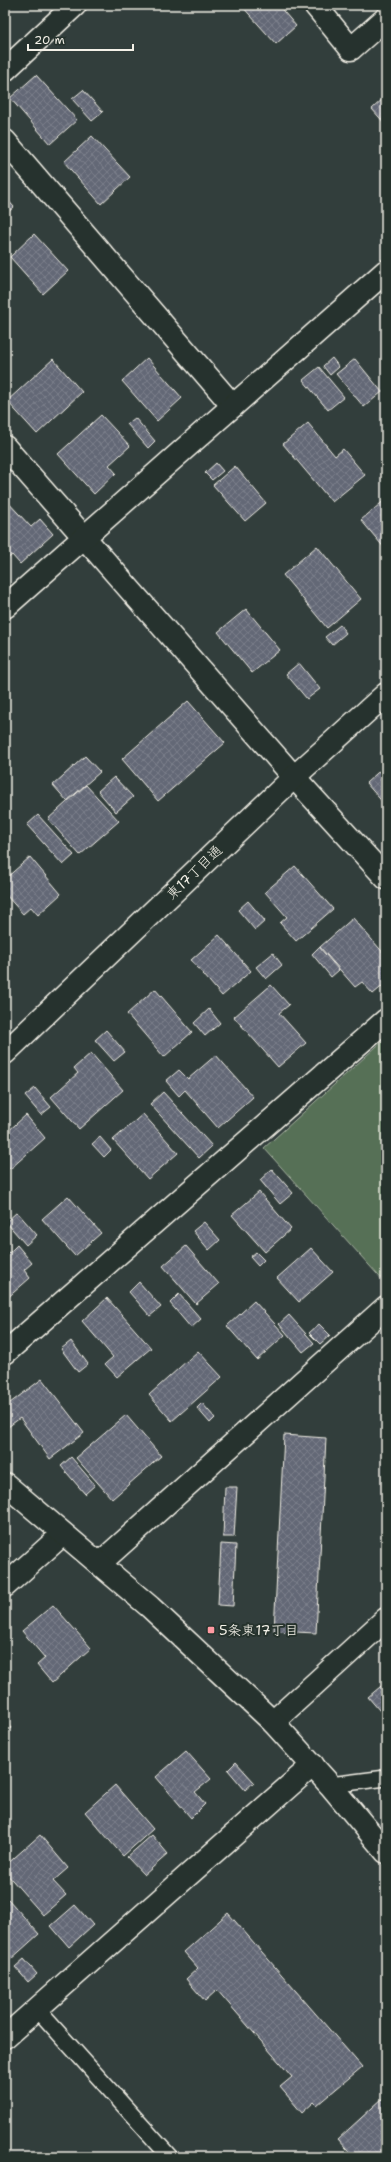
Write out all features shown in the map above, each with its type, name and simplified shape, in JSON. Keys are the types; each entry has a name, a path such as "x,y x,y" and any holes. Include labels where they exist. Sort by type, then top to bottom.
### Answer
{"street":[{"path":"5,70 75,5"},
{"path":"315,5 351,49 386,18"},
{"path":"5,141 234,406"},
{"path":"5,607 83,536 234,406 386,271"},
{"path":"5,446 294,777 386,878"},
{"name":"東17丁目通","path":"5,1053 294,777 386,694"},
{"path":"5,1353 386,1020"},
{"path":"99,1564 386,1307"},
{"path":"5,1484 150,1607 273,1722 313,1765 386,1852"},
{"path":"5,1586 63,1534"},
{"path":"273,1722 386,1619"},
{"path":"5,2037 313,1765"}],"lane":[{"path":"330,1785 386,1778"},
{"path":"38,2009 170,2157"}],"green space":[{"path":"386,1038 386,1284 264,1148"}],"building":[{"path":"241,5 278,5 296,26 276,44"},
{"path":"36,75 77,120 50,144 10,98"},
{"path":"83,90 103,112 92,121 72,99"},
{"path":"386,96 386,125 372,109"},
{"path":"92,136 130,177 101,204 64,162"},
{"path":"5,197 14,207 5,215"},
{"path":"34,234 68,271 43,294 10,257"},
{"path":"147,358 182,398 157,421 122,381"},
{"path":"332,358 339,367 330,375 323,366"},
{"path":"53,359 82,392 37,434 7,401"},
{"path":"355,359 382,392 364,407 336,374"},
{"path":"319,367 344,397 328,410 303,380"},
{"path":"101,415 130,446 109,465 116,473 94,494 58,454"},
{"path":"135,418 155,441 148,448 127,424"},
{"path":"308,423 335,456 343,449 365,475 332,502 283,444"},
{"path":"216,463 223,471 212,480 205,473"},
{"path":"235,466 266,503 245,521 213,485"},
{"path":"5,499 31,527 40,519 53,534 20,564 12,555 5,561"},
{"path":"386,499 386,550 361,520"},
{"path":"317,546 361,599 327,628 283,575"},
{"path":"246,609 280,650 252,673 218,632"},
{"path":"340,625 346,633 332,645 325,637"},
{"path":"299,663 320,689 307,699 286,674"},
{"path":"188,701 225,743 158,801 122,759"},
{"path":"85,756 100,772 67,801 53,785"},
{"path":"386,765 386,806 366,783"},
{"path":"114,777 133,797 116,812 98,791"},
{"path":"86,785 119,821 80,855 48,819"},
{"path":"38,815 74,855 63,865 27,825"},
{"path":"30,857 61,894 38,915 31,907 23,914 5,894 5,879"},
{"path":"295,866 333,909 296,941 280,923 287,917 265,892"},
{"path":"248,901 265,921 255,930 238,910"},
{"path":"353,918 386,956 386,983 373,994 362,982 355,987 320,947"},
{"path":"219,935 251,971 222,996 191,960"},
{"path":"319,947 339,970 331,977 312,954"},
{"path":"273,953 282,965 266,979 256,967"},
{"path":"271,985 289,1005 279,1013 306,1043 278,1067 234,1017"},
{"path":"155,989 192,1032 164,1057 127,1014"},
{"path":"209,1009 220,1023 205,1036 194,1023"},
{"path":"106,1030 125,1052 114,1061 95,1040"},
{"path":"91,1053 123,1090 79,1129 51,1097 78,1073 74,1068"},
{"path":"216,1055 253,1097 218,1128 185,1090 179,1096 166,1081 179,1070 188,1079"},
{"path":"35,1088 51,1107 41,1115 25,1096"},
{"path":"163,1092 212,1146 199,1158 150,1104"},
{"path":"143,1114 178,1153 148,1179 113,1140"},
{"path":"26,1115 45,1138 10,1169 5,1164 5,1134"},
{"path":"100,1137 111,1150 104,1157 92,1144"},
{"path":"272,1169 293,1193 280,1204 260,1180"},
{"path":"259,1192 291,1229 265,1252 232,1215"},
{"path":"68,1196 101,1233 75,1256 42,1219"},
{"path":"17,1212 37,1235 26,1245 6,1222"},
{"path":"204,1222 220,1240 209,1250 193,1231"},
{"path":"17,1245 32,1263 24,1270 30,1278 5,1300 5,1249 9,1253"},
{"path":"186,1246 219,1284 196,1304 163,1266"},
{"path":"311,1248 333,1272 299,1302 277,1278"},
{"path":"256,1252 264,1260 258,1266 250,1257"},
{"path":"139,1282 161,1307 150,1316 129,1292"},
{"path":"179,1294 201,1319 191,1328 170,1303"},
{"path":"107,1298 151,1348 117,1377 105,1364 113,1357 82,1321"},
{"path":"254,1301 285,1335 257,1360 227,1326"},
{"path":"289,1315 314,1343 303,1352 279,1324"},
{"path":"319,1324 330,1335 320,1344 309,1333"},
{"path":"71,1341 88,1364 78,1372 61,1349"},
{"path":"198,1351 222,1377 172,1421 149,1395"},
{"path":"42,1379 84,1433 50,1459 20,1418 8,1427 5,1423 5,1405 6,1406"},
{"path":"202,1403 215,1418 210,1423 197,1408"},
{"path":"126,1415 161,1456 112,1499 76,1458"},
{"path":"284,1435 326,1438 316,1633 274,1631"},
{"path":"71,1457 95,1485 85,1494 61,1466"},
{"path":"225,1487 237,1487 234,1537 223,1537"},
{"path":"221,1544 236,1545 233,1606 218,1605"},
{"path":"53,1605 91,1648 52,1683 37,1665 45,1658 22,1631"},
{"path":"386,1682 386,1718 368,1697"},
{"path":"5,1721 11,1728 5,1733"},
{"path":"186,1751 211,1779 195,1792 205,1804 191,1818 156,1777"},
{"path":"236,1762 254,1782 245,1790 228,1770"},
{"path":"115,1785 153,1829 123,1856 85,1812"},
{"path":"40,1835 68,1868 53,1881 66,1895 43,1915 5,1872 5,1866"},
{"path":"152,1835 168,1854 144,1875 127,1857"},
{"path":"8,1899 39,1934 10,1960 5,1954 5,1902"},
{"path":"75,1905 93,1925 69,1947 51,1926"},
{"path":"228,1913 362,2067 317,2105 314,2102 302,2113 280,2087 292,2077 217,1990 205,2001 186,1979 198,1968 184,1952"},
{"path":"24,1959 37,1974 28,1982 15,1967"},
{"path":"383,2098 386,2101 386,2157 354,2157 338,2139"}],"place":[{"name":"5条東17丁目","path":"211,1630"}]}
